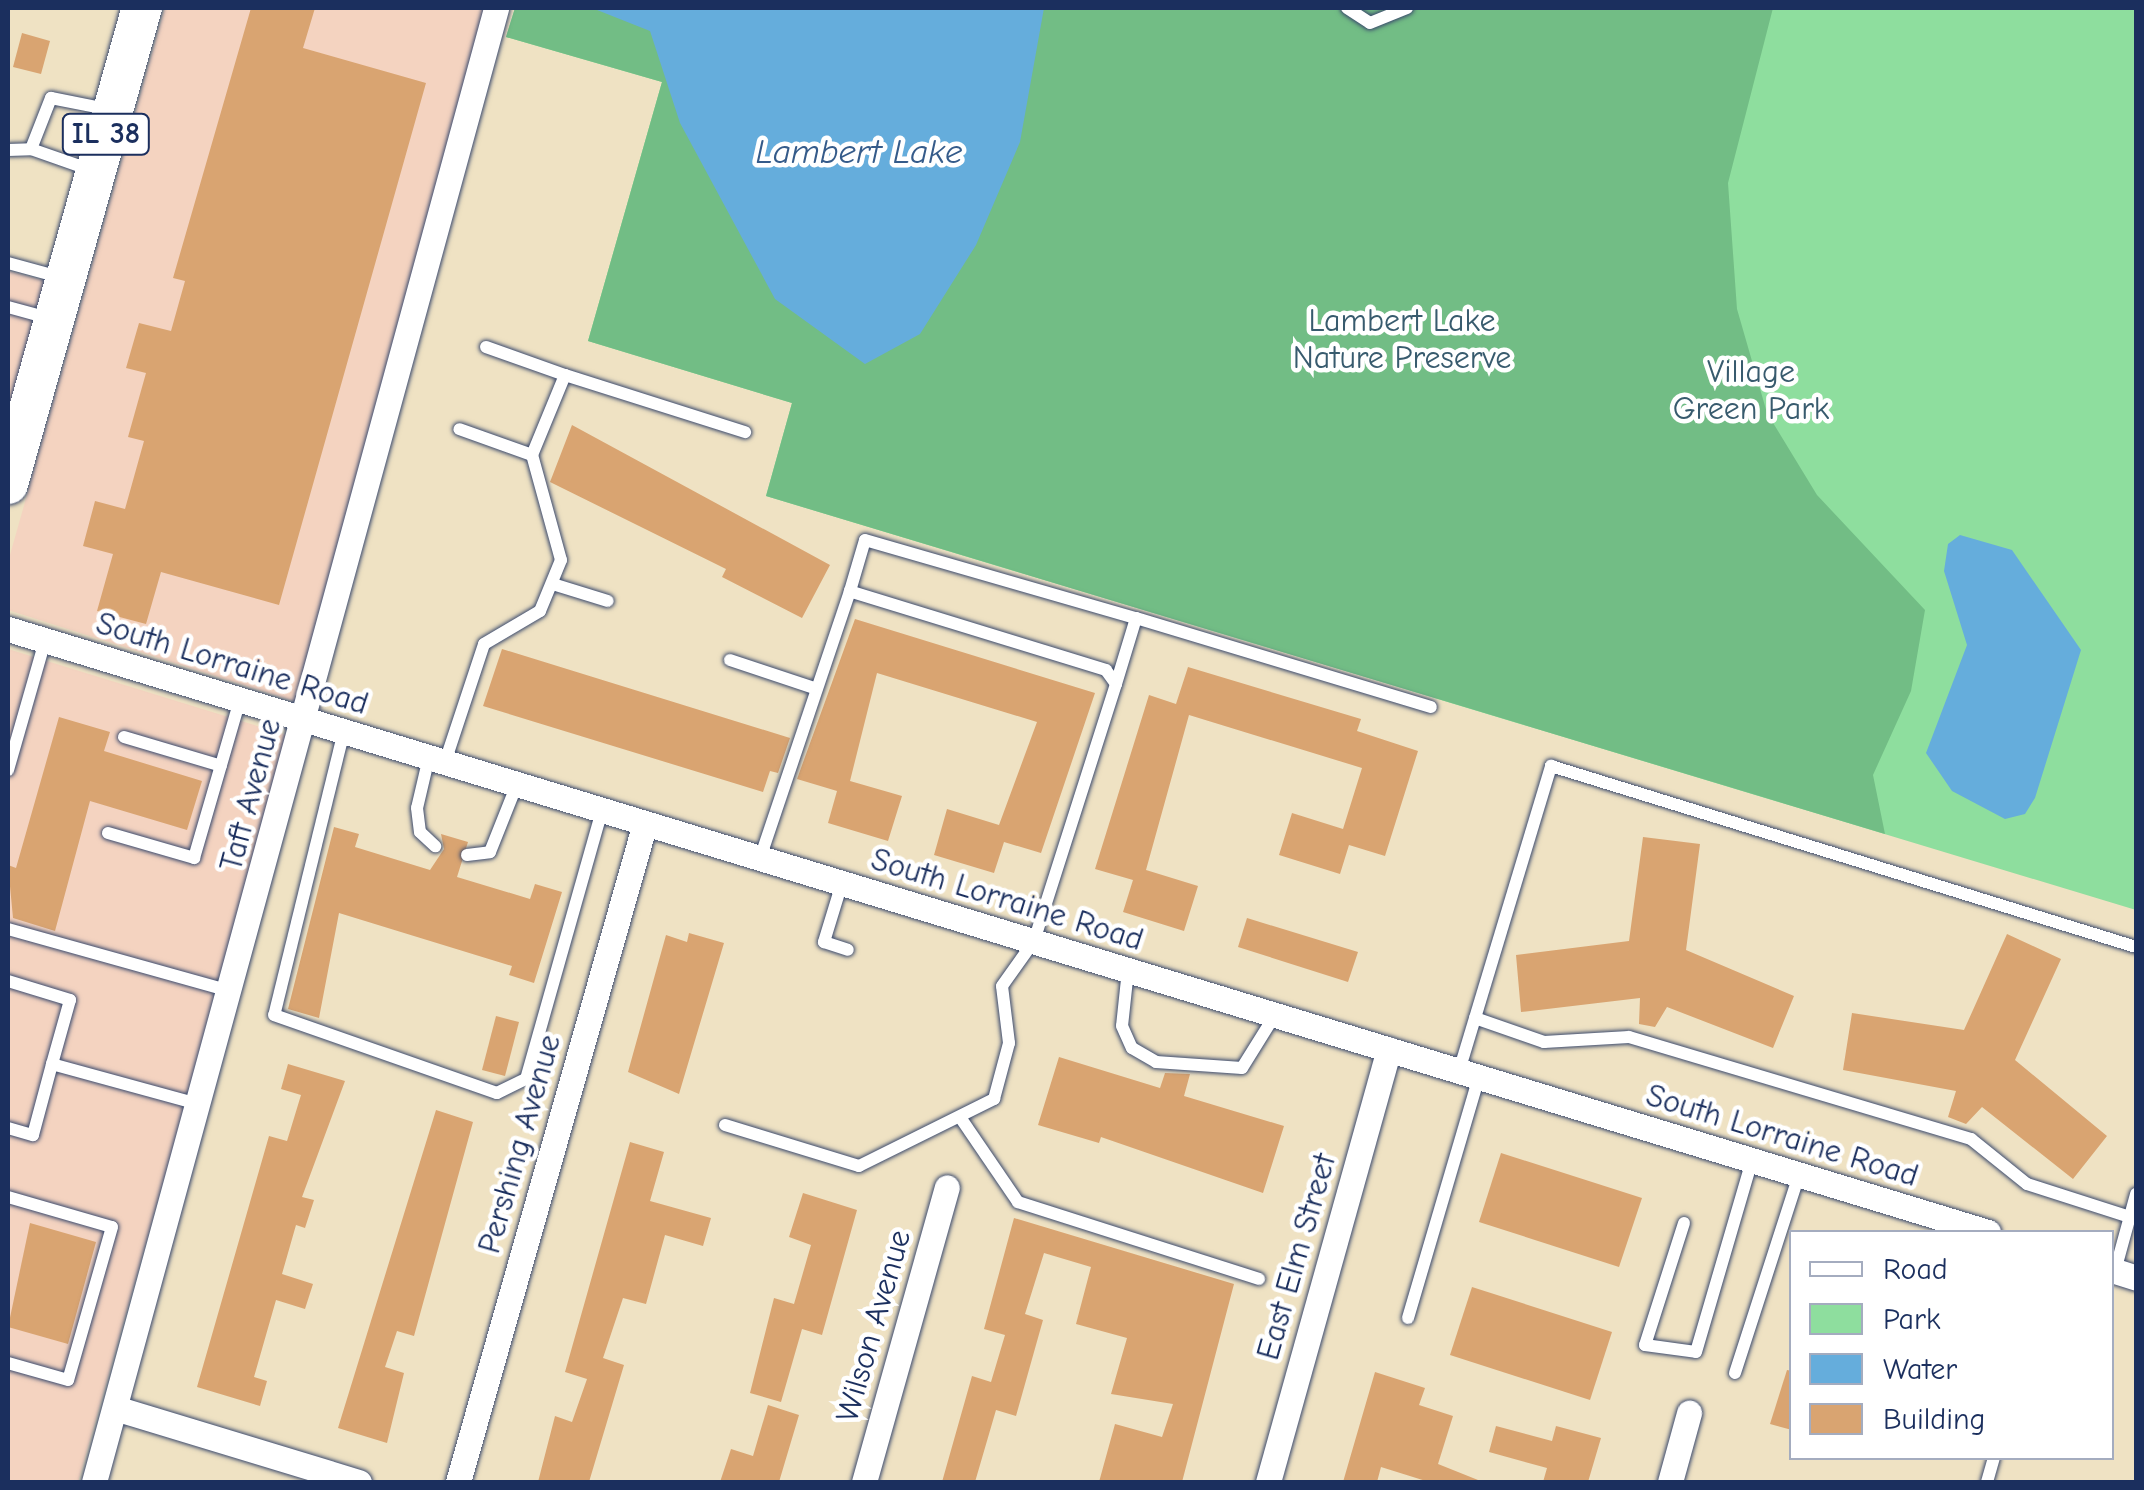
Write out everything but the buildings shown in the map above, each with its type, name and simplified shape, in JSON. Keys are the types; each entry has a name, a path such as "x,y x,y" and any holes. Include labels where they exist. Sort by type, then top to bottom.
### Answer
{"main road":[{"name":"IL 38","path":"8,484 142,8"}],"street":[{"name":"Taft Avenue","path":"94,1482 306,719 496,8"},
{"name":"South Lorraine Road","path":"8,629 1981,1230"},
{"name":"Pershing Avenue","path":"458,1482 645,823"},
{"name":"East Elm Street","path":"1268,1482 1390,1050"},
{"name":"Wilson Avenue","path":"864,1482 947,1186"},
{"path":"115,1408 359,1482"},
{"path":"1670,1482 1690,1413"}],"lane":[{"path":"1347,8 1370,22 1406,8"},
{"path":"31,150 50,98 113,110"},
{"path":"8,150 31,150 96,172"},
{"path":"8,263 66,278"},
{"path":"8,307 54,320"},
{"path":"486,347 745,432"},
{"path":"435,846 420,832 417,808 484,644 530,619 556,585 558,530 530,473 532,456 565,375"},
{"path":"459,429 532,456"},
{"path":"760,858 864,540 1431,707"},
{"path":"556,585 608,601"},
{"path":"850,591 1106,670 1116,684"},
{"path":"726,1126 859,1166 994,1100 1009,1043 1002,986 1034,941 1136,618"},
{"path":"8,770 45,641"},
{"path":"730,660 814,688"},
{"path":"108,833 194,858 240,700"},
{"path":"344,731 274,1015 497,1093 526,1079 602,810"},
{"path":"124,737 221,766"},
{"path":"1408,1318 1469,1074 1475,1018 1551,766 2136,947"},
{"path":"467,855 490,852 517,784"},
{"path":"842,883 824,942 848,950"},
{"path":"8,929 230,991"},
{"path":"1128,970 1122,1026 1132,1048 1156,1062 1242,1068 1275,1015"},
{"path":"8,982 70,1000 33,1135 8,1128"},
{"path":"1475,1018 1544,1042 1629,1037 1971,1139 2027,1184 2130,1217"},
{"path":"52,1064 200,1104"},
{"path":"960,1116 1018,1202 1259,1278"},
{"path":"1684,1222 1645,1345 1696,1352 1752,1160"},
{"path":"1735,1373 1799,1175"},
{"path":"2121,1273 2136,1194"},
{"path":"8,1197 112,1228 68,1380 8,1363"}],"shaded area":[{"path":"165,8 486,8 300,703 8,610 8,562"},
{"path":"8,271 45,281 8,415"},
{"path":"8,649 290,736 78,1482 8,1482"}],"green space":[{"name":"Lambert Lake Nature Preserve","path":"515,8 2136,8 2136,910 766,496 792,403 588,341 662,82 506,37"},
{"name":"Lambert Lake Nature Preserve","path":"515,8 1773,8 1728,183 1737,309 1767,413 1817,495 1925,610 1911,691 1873,775 1885,834 766,496 792,403 588,341 662,82 506,37"}],"water":[{"name":"Lambert Lake","path":"592,8 1044,8 1020,142 976,245 920,334 865,364 775,299 680,123 650,31"},
{"path":"1960,535 2012,550 2081,650 2035,798 2025,814 2005,819 1952,791 1926,753 1967,645 1944,571 1948,544"}],"park label":[{"name":"Village Green Park","path":"1751,392"}]}
